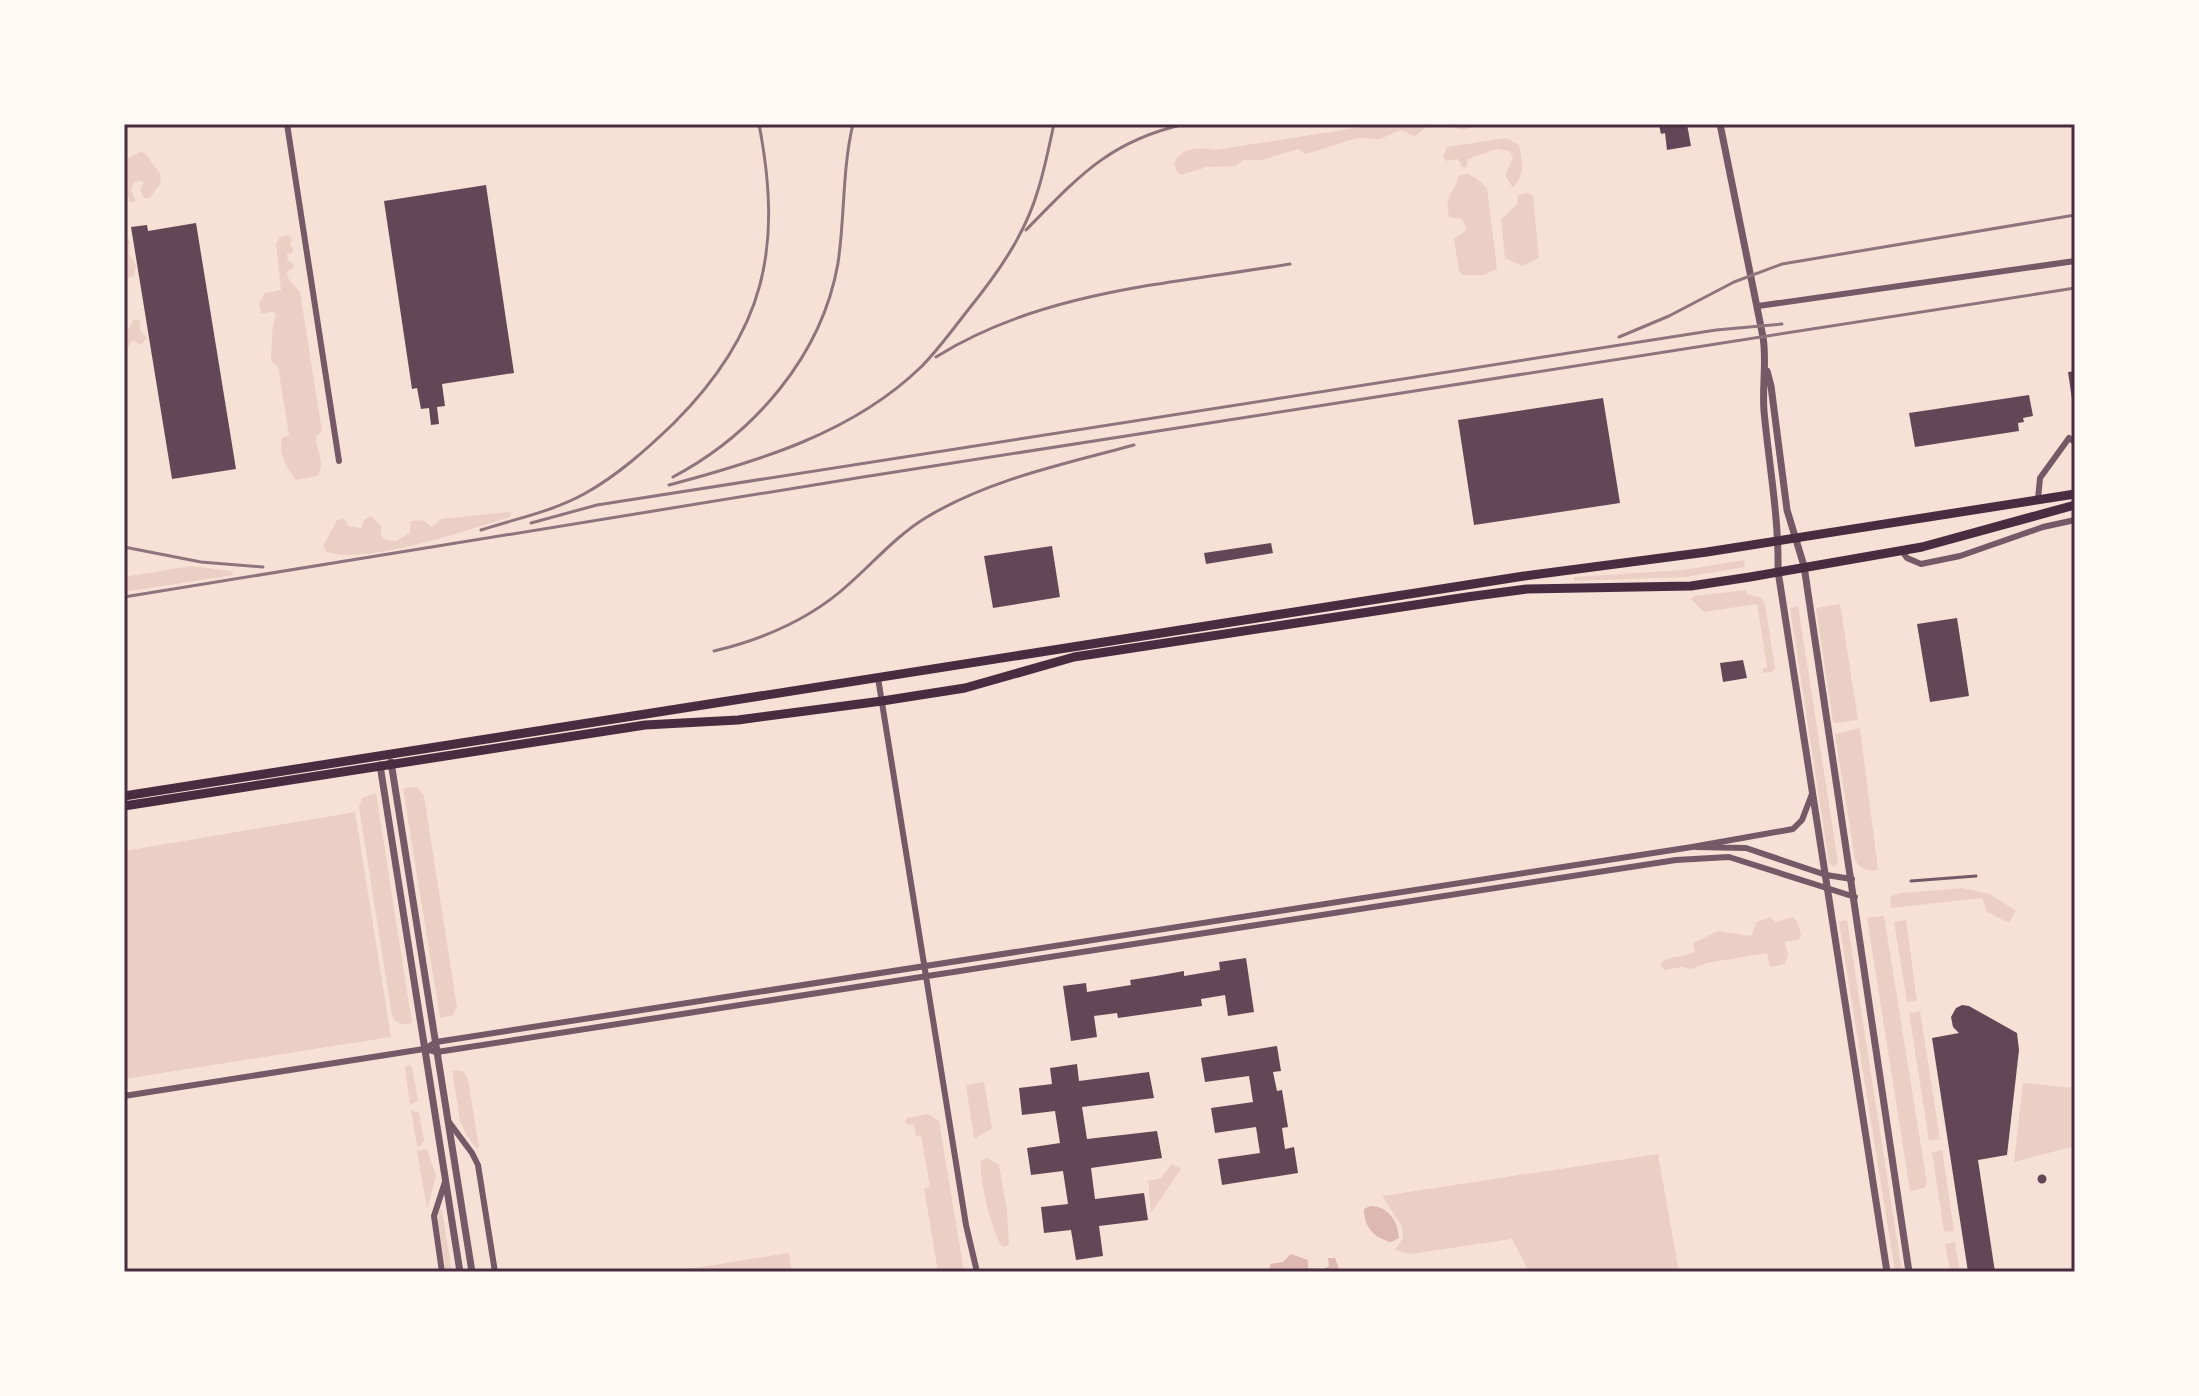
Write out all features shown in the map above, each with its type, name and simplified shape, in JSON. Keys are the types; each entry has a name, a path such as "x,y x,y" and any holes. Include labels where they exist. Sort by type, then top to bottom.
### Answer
{"main road":[{"path":"124,796 1524,576 2038,499 2070,500"},
{"path":"124,806 645,725 738,720 882,701 965,688 1074,657 1467,597 1539,588 1691,586 1922,547 2070,500"}],"street":[{"path":"287,124 339,461"},
{"path":"1720,124 1758,306 1787,510 1804,566 1909,1272"},
{"path":"1758,306 2075,261"},
{"path":"1766,369 1763,404 1779,540 1778,571 1887,1272"},
{"path":"2038,499 2040,478 2069,438 2075,442"},
{"path":"1901,550 1907,558 1921,564 1960,556 2043,527 2075,520"},
{"path":"878,678 966,1225 977,1272"},
{"path":"460,1272 380,766 384,755 393,764 472,1272"},
{"path":"124,1096 424,1049 436,1042 1793,829 1802,820 1813,793"},
{"path":"1692,847 1746,848 1826,875 1852,879"},
{"path":"424,1049 437,1052 1708,856 1743,860 1855,897"},
{"path":"448,1122 478,1165 495,1272"},
{"path":"442,1272 434,1216 445,1182"}],"lane":[{"path":"1911,881 1976,876"}],"shaded area":[{"path":"1381,124 1435,124 1414,136 1401,130 1380,139 1357,138 1306,154 1298,149 1262,160 1244,160 1235,166 1207,167 1181,175 1174,163 1192,149 1215,150"},
{"path":"1443,124 1476,124 1464,130"},
{"path":"1506,138 1519,145 1521,157 1521,173 1513,188 1505,175 1513,158 1510,151 1497,149 1468,159 1466,167 1462,167 1458,159 1446,161 1443,156 1447,147"},
{"path":"140,152 145,153 161,175 160,184 150,198 144,198 140,190 144,183 140,180 134,183 131,190 136,201 130,203 124,192 126,159"},
{"path":"1468,174 1487,188 1497,269 1484,275 1462,275 1459,271 1454,239 1466,227 1462,219 1449,217 1449,199 1459,175"},
{"path":"1518,195 1533,195 1539,258 1522,266 1505,258 1501,220 1517,204"},
{"path":"288,235 292,239 290,244 293,249 292,253 287,254 288,261 293,268 287,272 288,278 300,292 322,431 316,437 321,461 318,476 296,480 281,450 282,438 289,435 278,367 271,361 276,315 273,311 261,314 259,304 265,293 281,290 276,244 280,237"},
{"path":"125,236 130,241 129,254 136,265 134,276 124,280"},
{"path":"134,319 140,321 140,330 147,338 141,345 133,340 124,352 124,338"},
{"path":"511,512 510,517 392,550 345,555 327,552 323,546 337,520 344,519 349,526 361,528 365,519 371,516 381,526 381,535 385,540 396,541 410,533 411,521 422,520 432,527 441,519"},
{"path":"1744,560 1745,567 1685,577 1574,581 1574,577 1683,570"},
{"path":"191,566 232,571 233,575 124,592 124,577"},
{"path":"1746,590 1747,594 1761,598 1765,604 1775,668 1772,672 1763,673 1763,668 1767,667 1757,604 1704,612 1691,599 1694,596"},
{"path":"1840,604 1858,720 1836,723 1833,722 1816,608"},
{"path":"1798,606 1838,862 1834,867 1829,863 1790,608"},
{"path":"1860,728 1878,870 1874,871 1864,869 1855,860 1835,734"},
{"path":"418,788 424,796 457,1007 453,1015 440,1018 403,789"},
{"path":"376,793 412,1023 409,1024 398,1023 392,1016 359,807 362,798"},
{"path":"355,812 391,1037 124,1079 124,851"},
{"path":"1963,888 1990,894 2016,911 2009,923 1987,912 1982,898 1891,908 1890,897 1900,893"},
{"path":"1884,916 1927,1183 1924,1188 1910,1191 1867,918"},
{"path":"1770,917 1776,922 1793,917 1798,923 1801,935 1798,940 1785,942 1788,955 1785,964 1770,967 1767,953 1707,963 1691,969 1664,970 1661,966 1666,960 1695,952 1693,943 1718,931 1751,936 1757,922"},
{"path":"1847,920 1902,1272 1895,1272 1839,922"},
{"path":"1906,920 1917,1001 1907,1002 1894,922"},
{"path":"1920,1011 1940,1139 1929,1141 1909,1013"},
{"path":"408,1065 412,1067 418,1101 410,1105 405,1068"},
{"path":"452,1070 463,1071 468,1079 479,1147 476,1148 460,1121"},
{"path":"984,1082 992,1128 974,1139 966,1085"},
{"path":"2023,1083 2075,1088 2075,1146 2014,1162"},
{"path":"411,1110 419,1113 424,1141 420,1146 417,1146"},
{"path":"928,1114 939,1121 964,1272 938,1272 924,1188 930,1187 921,1135 916,1136 914,1124 908,1125 905,1121"},
{"path":"427,1149 436,1176 427,1209 417,1151"},
{"path":"1942,1150 1954,1231 1944,1232 1932,1152"},
{"path":"1658,1154 1679,1272 1529,1272 1512,1239 1410,1254 1395,1250 1403,1238 1402,1226 1382,1196"},
{"path":"987,1158 999,1165 1009,1245 1003,1247 984,1192 981,1161"},
{"path":"1172,1164 1181,1169 1151,1213 1148,1181 1161,1178"},
{"path":"1370,1206 1382,1209 1391,1216 1399,1238 1391,1242 1371,1231 1364,1209"},
{"path":"439,1210 442,1210 452,1272 446,1272"},
{"path":"1955,1242 1960,1272 1950,1272 1945,1244"},
{"path":"789,1253 792,1272 668,1272"},
{"path":"1291,1254 1308,1260 1308,1268 1323,1269 1329,1266 1328,1258 1335,1258 1340,1272 1268,1272 1271,1264 1283,1262"}],"building":[{"path":"1687,124 1691,146 1667,150 1665,133 1661,134 1659,125"},
{"path":"486,185 514,373 442,384 445,406 437,407 439,424 431,425 429,408 421,409 417,388 412,389 384,201"},
{"path":"196,223 236,469 172,479 131,227 147,225 148,231"},
{"path":"2075,371 2075,406 2073,406 2068,372"},
{"path":"2029,395 2033,416 2023,418 2024,422 2018,423 2019,431 1915,447 1909,413"},
{"path":"1603,398 1620,503 1474,525 1458,420"},
{"path":"1271,543 1273,553 1206,564 1204,553"},
{"path":"1052,546 1060,597 993,608 984,556"},
{"path":"1957,618 1969,696 1930,702 1917,624"},
{"path":"1743,660 1747,678 1723,682 1720,663"},
{"path":"1246,958 1254,1012 1228,1016 1225,995 1201,999 1202,1006 1118,1018 1117,1013 1094,1016 1097,1037 1071,1041 1063,986 1086,983 1087,992 1131,985 1130,980 1184,971 1184,976 1220,970 1219,962"},
{"path":"1962,1005 2017,1033 2019,1050 2007,1155 1978,1160 1995,1272 1968,1272 1932,1038 1959,1033 1953,1027 1951,1017"},
{"path":"1277,1046 1281,1071 1273,1072 1277,1091 1282,1090 1288,1127 1282,1128 1285,1149 1294,1147 1298,1173 1222,1185 1218,1159 1260,1153 1256,1127 1215,1133 1211,1108 1253,1102 1249,1076 1205,1082 1201,1058"},
{"path":"1077,1064 1079,1081 1149,1072 1154,1098 1082,1107 1087,1139 1157,1131 1162,1158 1091,1168 1095,1199 1144,1193 1148,1220 1099,1226 1103,1256 1076,1260 1071,1230 1044,1233 1041,1207 1068,1204 1063,1171 1031,1175 1027,1148 1060,1143 1055,1111 1022,1115 1019,1088 1052,1084 1050,1068"},
{"path":"2042,1174 2047,1179 2042,1184 2037,1179"}],"railway":[{"path":"481,530 559,506 608,479 674,423 705,389 729,355 747,321 760,286 767,249 769,210 759,124"},
{"path":"673,477 703,459 757,415 780,389 817,330 830,297 838,263 853,124"},
{"path":"669,485 737,466 803,442 866,410 921,367 989,282 1018,238 1038,190 1054,124"},
{"path":"1026,230 1062,193 1115,151 1158,131 1185,124"},
{"path":"1619,337 1669,316 1734,282 1782,264 2075,215"},
{"path":"936,357 976,335 1062,304 1107,293 1290,264"},
{"path":"124,597 863,477 2075,288"},
{"path":"531,523 597,505 1716,330 1782,324"},
{"path":"714,651 769,634 819,608 906,532 951,504 1028,474 1134,445"},
{"path":"124,547 201,562 263,567"}]}
